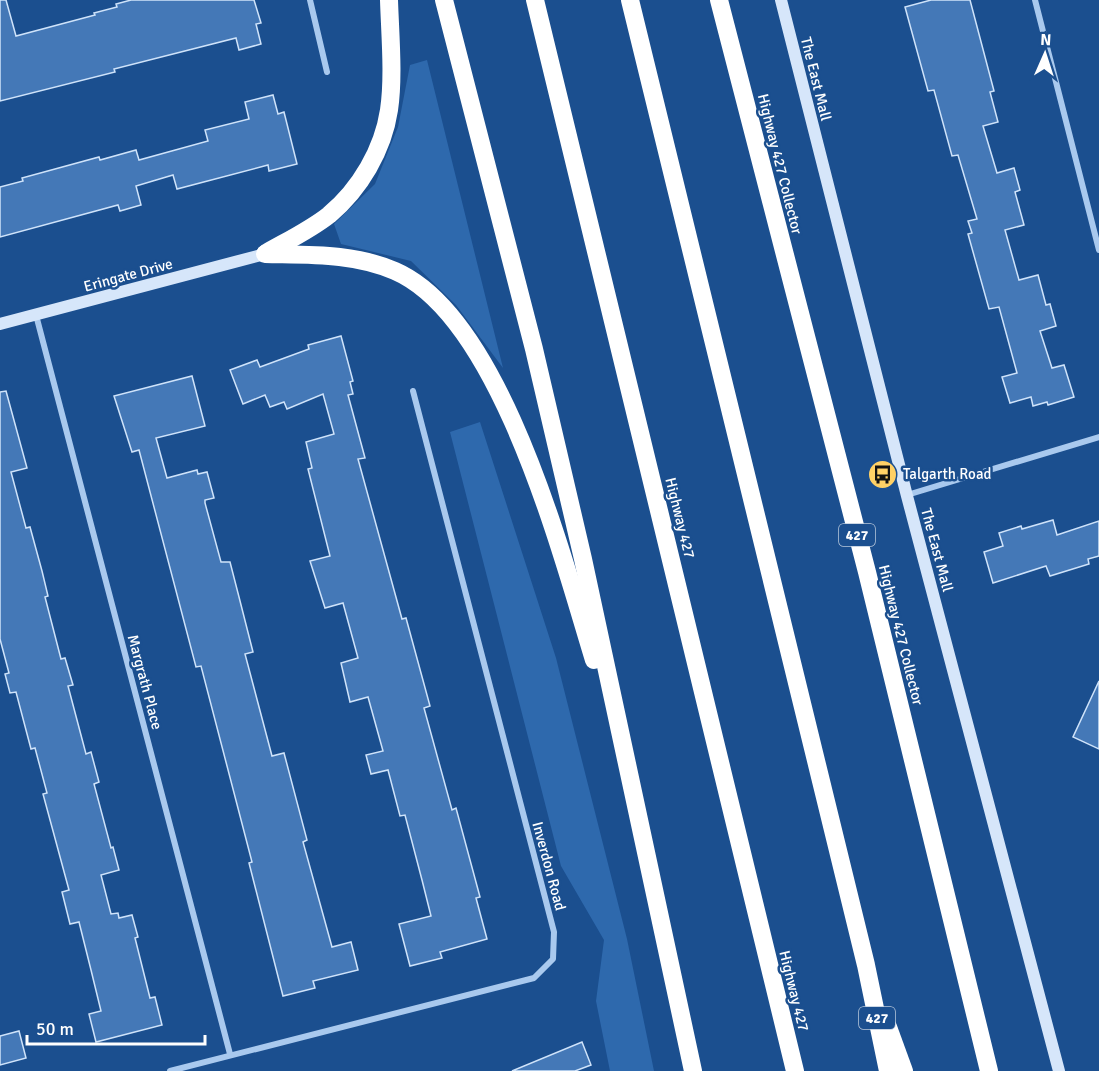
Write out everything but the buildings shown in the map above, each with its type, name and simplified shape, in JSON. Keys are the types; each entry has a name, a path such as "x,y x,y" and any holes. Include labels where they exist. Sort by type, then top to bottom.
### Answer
{"highway":[{"path":"265,254 329,214 364,177 372,163 389,109 391,52 389,0"},
{"path":"444,0 534,349 631,777 693,1071"},
{"name":"Highway 427","path":"535,0 793,1071"},
{"name":"427","path":"630,0 866,965 888,1071"},
{"name":"Highway 427 Collector","path":"719,0 864,560 989,1071"},
{"path":"265,254 325,255 362,260 398,272 425,290 455,319 477,351 496,386 525,453 556,538 631,777"},
{"path":"866,965 904,1071"}],"main road":[{"name":"The East Mall","path":"781,0 907,496 1059,1071"},
{"name":"Eringate Drive","path":"0,324 265,254"}],"street":[{"path":"310,0 327,72"},
{"path":"1035,0 1099,250"},
{"name":"Margrath Place","path":"36,315 230,1054"},
{"name":"Inverdon Road","path":"170,1071 534,978 554,959 554,932 412,391"},
{"path":"907,496 1099,437"}],"shaded area":[{"path":"427,60 503,368 456,305 411,261 341,244 334,224 375,184 398,127 410,65"},
{"path":"480,422 556,658 627,939 654,1071 610,1071 596,1001 604,940 561,866 450,432"}],"place":[{"name":"Talgarth Road","path":"882,474"}]}
